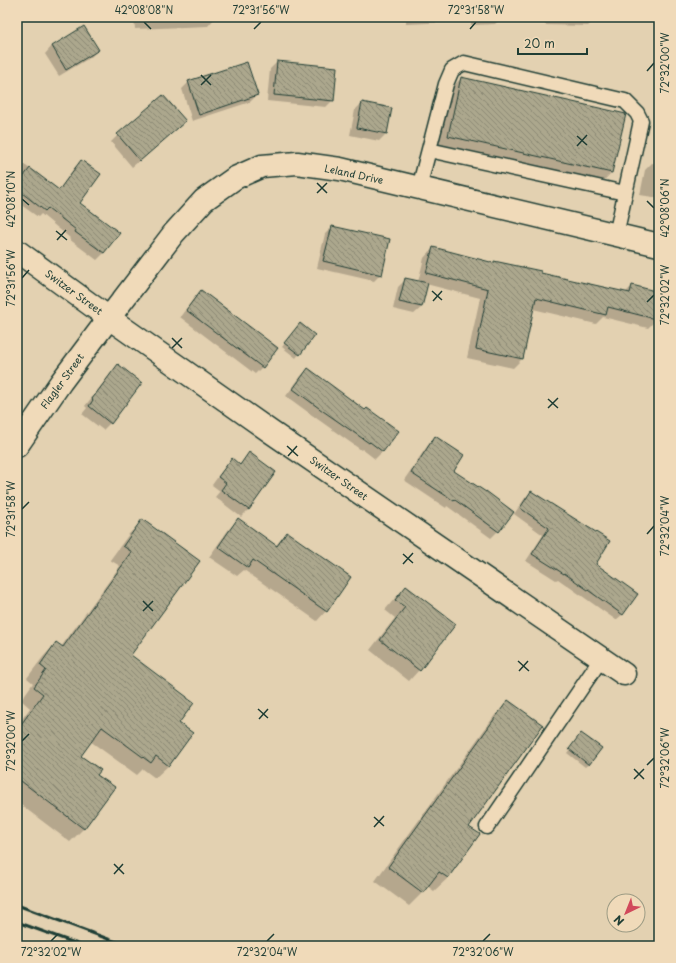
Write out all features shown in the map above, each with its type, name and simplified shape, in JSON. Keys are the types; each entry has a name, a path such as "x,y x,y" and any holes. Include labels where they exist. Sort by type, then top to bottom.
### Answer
{"street":[{"name":"Leland Drive","path":"109,318 174,234 204,200 235,178 262,166 297,163 340,170 659,245"},
{"name":"Switzer Street","path":"17,251 271,432 624,674"},
{"name":"Flagler Street","path":"17,446 61,382 109,318"}],"lane":[{"path":"418,188 446,84 452,70 464,63 625,101 637,113 641,121 616,235"},
{"path":"429,150 625,193"},
{"path":"487,827 601,659"}],"building":[{"path":"84,26 99,50 66,70 52,46"},
{"path":"277,61 337,67 334,101 274,95"},
{"path":"247,62 258,95 199,115 188,81"},
{"path":"461,77 626,114 612,173 448,136"},
{"path":"163,95 186,121 140,161 117,134"},
{"path":"362,102 392,108 387,134 357,128"},
{"path":"81,160 101,174 80,203 120,233 104,253 75,232 76,230 48,208 45,211 17,189 17,185 30,168 59,190"},
{"path":"332,226 390,239 382,275 323,261"},
{"path":"433,247 494,263 494,261 541,271 541,273 630,293 632,285 659,292 659,320 608,307 606,315 536,298 523,359 476,349 488,289 426,273"},
{"path":"405,278 428,283 422,307 399,302"},
{"path":"201,290 278,348 263,368 186,310"},
{"path":"300,323 315,335 300,355 284,343"},
{"path":"118,364 142,383 111,424 89,406 93,400 92,399"},
{"path":"308,368 365,410 367,408 399,431 383,452 293,389"},
{"path":"435,436 464,455 454,471 486,491 514,512 499,532 455,500 454,501 411,473"},
{"path":"249,452 276,472 249,510 221,490 226,483 218,477 232,458 240,465"},
{"path":"531,491 610,541 596,564 638,594 623,615 564,573 532,554 549,528 520,508"},
{"path":"238,518 277,546 287,532 351,577 327,612 253,560 248,568 218,547"},
{"path":"142,519 200,561 131,655 194,703 179,723 193,733 169,766 156,756 151,763 102,727 81,756 101,770 97,775 115,787 84,829 17,778 17,730 43,694 34,687 46,670 40,665 56,642 63,647 132,552 123,546"},
{"path":"406,586 456,624 420,671 380,640 405,607 395,600"},
{"path":"508,700 543,725 469,827 480,834 448,878 439,872 423,893 388,867"},
{"path":"581,733 602,748 589,765 569,749"}],"railway":[{"path":"17,905 127,946"},
{"path":"17,922 83,946"}]}
